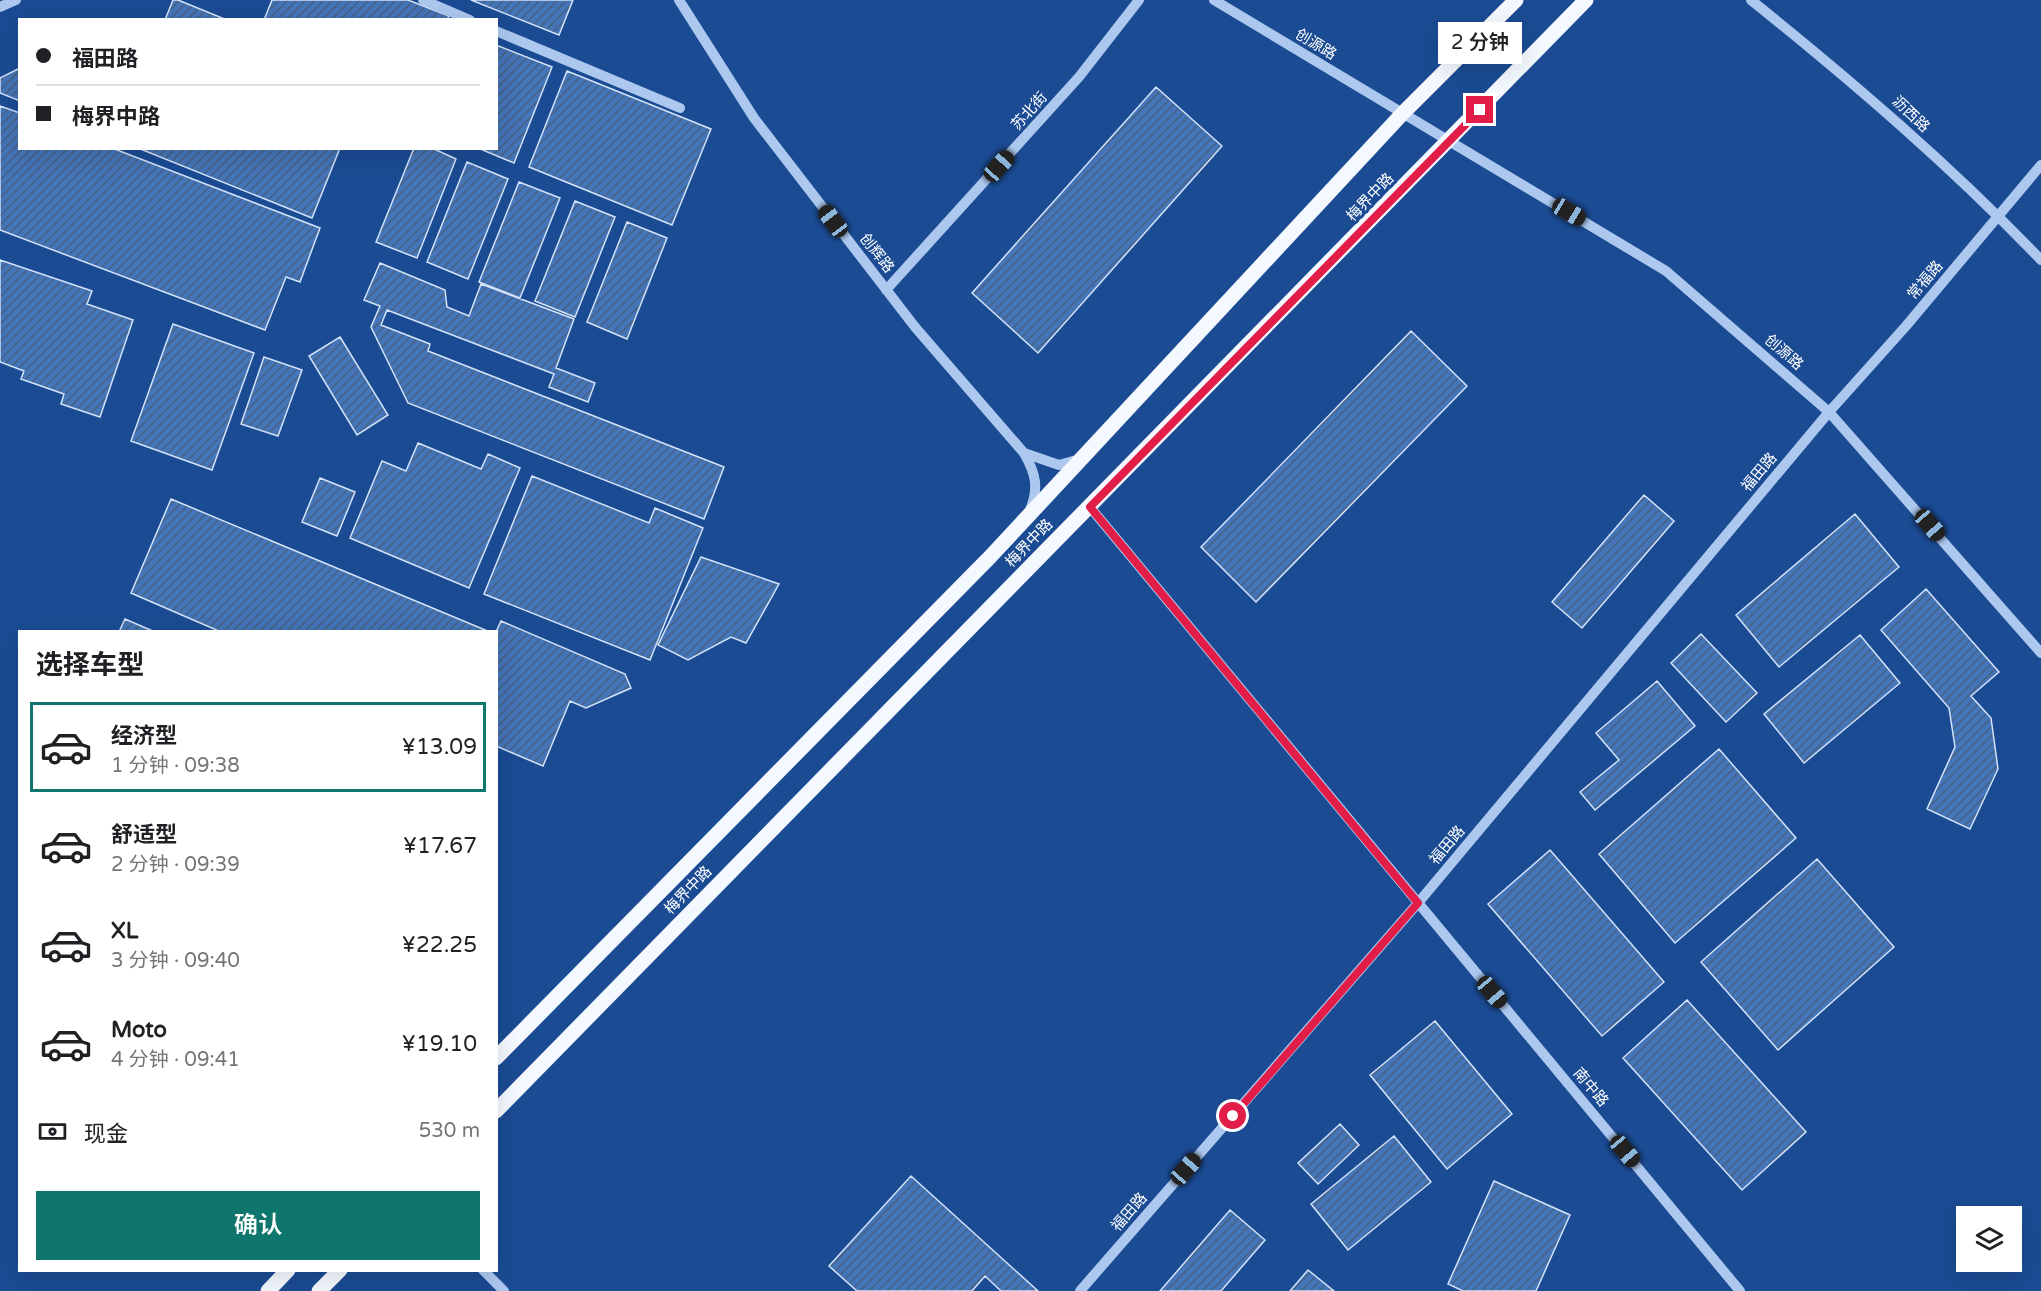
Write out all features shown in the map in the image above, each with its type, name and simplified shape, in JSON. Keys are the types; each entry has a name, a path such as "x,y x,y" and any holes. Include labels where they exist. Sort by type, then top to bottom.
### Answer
{"main road":[{"name":"梅界中路","path":"498,1056 1027,516 1403,113 1516,0"},
{"name":"梅界中路","path":"498,1109 1586,0"},
{"path":"268,1291 286,1272"},
{"path":"319,1291 338,1272"}],"street":[{"path":"0,7 16,0"},
{"path":"423,0 465,18"},
{"name":"创辉路","path":"679,0 754,118 886,290 1024,453"},
{"name":"苏北街","path":"886,290 1079,77 1139,0"},
{"name":"创源路","path":"1214,0 1666,271 1829,412 2041,653"},
{"name":"沥西路","path":"1751,0 1857,85 1998,216 2041,260"},
{"path":"498,32 680,108"},
{"name":"常福路","path":"1829,412 1906,326 2041,165"},
{"name":"福田路","path":"1080,1291 1418,903 1829,412"},
{"path":"1024,453 1059,465 1080,459"},
{"path":"1024,453 1037,482 1036,497 1027,516"},
{"name":"南中路","path":"1090,507 1740,1291"},
{"path":"485,1272 504,1291"}],"building":[{"path":"173,0 178,0 222,18 166,18"},
{"path":"272,0 408,0 449,16 448,18 265,18"},
{"path":"471,0 573,0 559,35"},
{"path":"498,46 552,67 514,163 483,150 498,150"},
{"path":"18,69 18,100 0,93 0,78"},
{"path":"567,71 711,129 672,225 529,167"},
{"path":"1156,87 1222,146 1038,353 972,293"},
{"path":"0,106 18,112 18,150 117,150 320,228 300,282 286,277 265,330 0,230"},
{"path":"143,150 339,150 312,218"},
{"path":"413,150 436,150 456,159 417,258 376,242"},
{"path":"467,162 508,179 468,279 427,262"},
{"path":"519,182 560,198 520,298 479,282"},
{"path":"575,201 615,217 575,317 535,301"},
{"path":"627,222 667,238 627,339 587,322"},
{"path":"0,260 92,291 87,304 133,320 100,417 61,404 64,394 21,379 24,371 0,362"},
{"path":"380,263 445,290 447,307 469,316 481,284 574,319 556,368 595,383 588,402 549,387 554,374 387,310 381,325 430,344 428,351 724,467 704,519 408,403 371,327 380,306 364,300"},
{"path":"173,324 254,353 212,470 131,441"},
{"path":"1411,331 1467,386 1256,602 1201,547"},
{"path":"340,337 388,415 357,435 309,356"},
{"path":"264,357 302,370 278,436 241,424"},
{"path":"418,443 481,469 488,454 520,468 469,588 350,538 382,461 406,471"},
{"path":"532,476 649,523 655,508 703,528 650,660 484,594"},
{"path":"320,478 355,492 337,536 302,522"},
{"path":"1644,495 1674,521 1582,628 1552,602"},
{"path":"171,499 485,630 216,630 131,593"},
{"path":"1855,514 1899,567 1779,667 1736,615"},
{"path":"701,557 779,584 746,643 731,637 688,660 658,645"},
{"path":"1926,589 1999,672 1971,696 1991,718 1998,769 1970,829 1927,809 1955,747 1949,708 1881,630"},
{"path":"125,619 150,630 120,630"},
{"path":"501,621 625,674 631,688 586,708 570,701 543,766 498,747 497,630"},
{"path":"1701,634 1757,693 1726,722 1671,663"},
{"path":"1860,635 1900,683 1804,763 1764,714"},
{"path":"1657,681 1695,726 1595,810 1580,792 1619,760 1596,733"},
{"path":"1719,749 1796,838 1675,943 1599,854"},
{"path":"1550,850 1664,982 1602,1036 1488,904"},
{"path":"1817,859 1894,947 1778,1050 1701,962"},
{"path":"1687,1000 1806,1132 1742,1190 1623,1058"},
{"path":"1435,1021 1512,1114 1447,1169 1370,1075"},
{"path":"1340,1124 1359,1145 1318,1184 1298,1163"},
{"path":"1394,1136 1431,1182 1348,1250 1311,1204"},
{"path":"911,1176 1038,1291 1001,1291 985,1276 972,1291 857,1291 829,1266"},
{"path":"1494,1181 1570,1215 1536,1291 1463,1291 1448,1284"},
{"path":"1230,1210 1265,1240 1221,1291 1160,1291"},
{"path":"1308,1270 1334,1291 1290,1291"}],"route":[{"path":"1233,1116 1418,903 1090,507 1480,110"}]}
